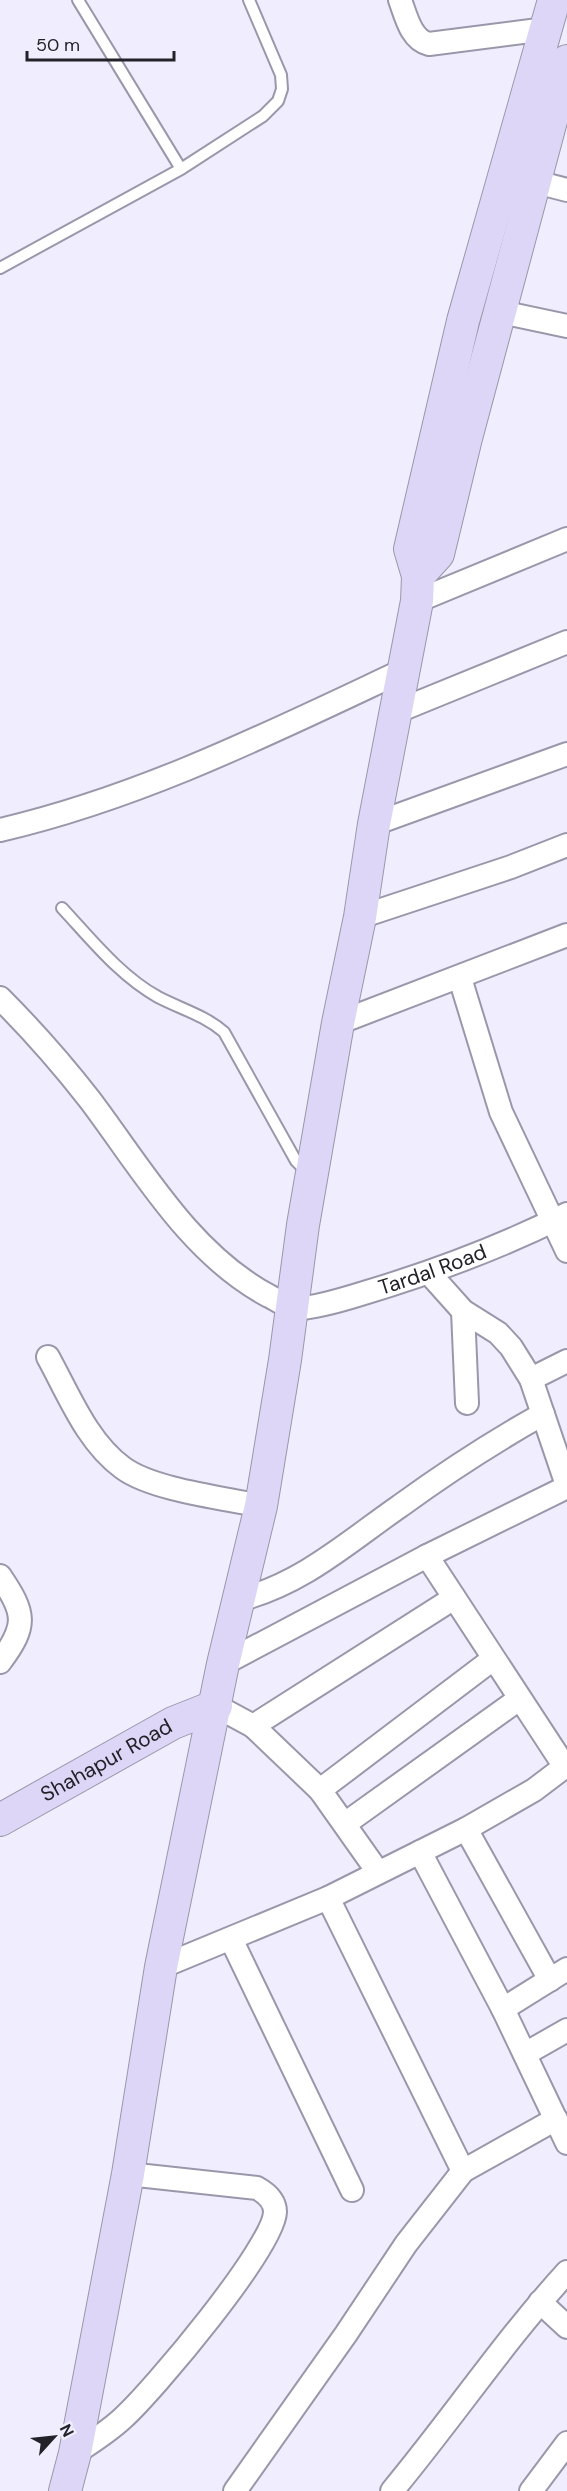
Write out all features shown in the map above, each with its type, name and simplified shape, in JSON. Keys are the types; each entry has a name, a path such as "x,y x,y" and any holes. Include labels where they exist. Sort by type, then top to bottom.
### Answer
{"main road":[{"path":"418,588 410,549 463,321 550,15"},
{"path":"65,2491 75,2453 128,2174 160,1967 223,1664 261,1506 293,1308 303,1225 338,1023 360,917 374,824 398,711 402,671 418,588 438,554 536,182 558,131 567,61"},
{"name":"Shahapur Road","path":"0,1820 173,1723 216,1706"}],"street":[{"path":"400,0 409,25 422,42 429,44 550,15"},
{"path":"409,25 421,0"},
{"path":"536,182 567,190"},
{"path":"501,312 567,326"},
{"path":"418,588 567,539"},
{"path":"398,711 567,642"},
{"path":"0,830 133,790 234,751 402,671"},
{"path":"374,824 567,754"},
{"path":"360,917 511,867 567,845"},
{"path":"338,1023 567,935"},
{"path":"460,978 501,1112 560,1218 567,1251"},
{"path":"0,998 31,1029 89,1099 161,1196 196,1238 231,1271 260,1291 293,1308"},
{"name":"Tardal Road","path":"293,1308 337,1301 429,1273 518,1239 560,1218"},
{"path":"223,1664 427,1556 567,1486 531,1379 511,1347 498,1334 463,1311 429,1273"},
{"path":"463,1311 467,1403"},
{"path":"48,1357 83,1422 103,1450 124,1469 155,1483 261,1506"},
{"path":"531,1379 567,1361"},
{"path":"238,1600 285,1585 317,1566 478,1450 543,1414"},
{"path":"160,1967 328,1898 466,1829 534,1790 566,1766 519,1699 427,1556"},
{"path":"0,1576 21,1611 21,1627 14,1644 0,1662"},
{"path":"253,1726 453,1598"},
{"path":"320,1790 494,1659"},
{"path":"346,1823 519,1699"},
{"path":"216,1706 253,1726 320,1790 346,1823 378,1872"},
{"path":"466,1829 558,1975 503,2009"},
{"path":"420,1852 503,2009 567,2143"},
{"path":"328,1898 463,2171"},
{"path":"231,1939 352,2190"},
{"path":"525,2054 567,2030"},
{"path":"235,2491 346,2334 406,2244 463,2171 556,2120"},
{"path":"75,2453 99,2438 124,2417 222,2304 271,2228 275,2211 269,2195 257,2188 128,2174"},
{"path":"392,2491 445,2427 540,2302 567,2272"},
{"path":"540,2302 567,2327"},
{"path":"540,2488 567,2443"}],"lane":[{"path":"78,0 181,169"},
{"path":"0,268 181,169 263,116 278,101 282,89 281,75 249,0"},
{"path":"62,908 117,966 149,990 209,1020 224,1032 296,1161 312,1177"}]}
